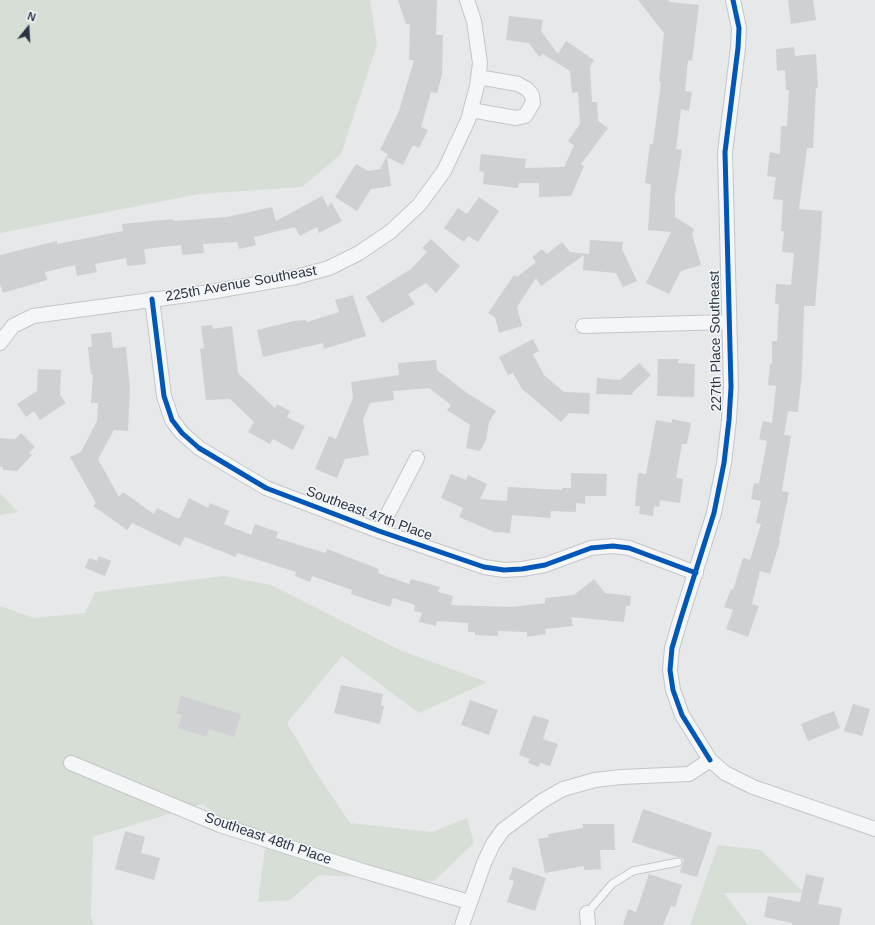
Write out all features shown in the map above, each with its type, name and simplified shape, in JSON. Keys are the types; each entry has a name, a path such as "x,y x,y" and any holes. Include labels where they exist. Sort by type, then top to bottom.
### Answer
{"street":[{"name":"225th Avenue Southeast","path":"0,343 14,326 33,316 210,292 296,277 329,268 359,253 390,232 419,205 444,171 459,141 471,110 480,63 474,21 467,0"},
{"name":"227th Place Southeast","path":"733,0 739,28 738,48 725,152 728,322 731,387 730,420 714,513 672,648 670,670 673,690 682,715 710,760 725,773 740,782 875,829"},
{"path":"471,110 516,118 525,116 533,103 532,95 527,89 518,84 478,77"},
{"name":"Southeast 47th Place","path":"152,299 164,396 172,420 182,433 199,448 266,488 465,562 504,570 545,565 574,553 591,548 613,546 629,548 696,573"},
{"path":"583,326 728,322"},
{"path":"379,531 417,458"},
{"path":"462,925 469,902 493,844 503,830 542,801 564,789 595,780 621,777 689,774 710,760"},
{"name":"Southeast 48th Place","path":"71,762 220,824 363,871 469,902"}],"lane":[{"path":"587,919 612,884 633,872 678,862"}],"shaded area":[{"path":"0,0 370,0 377,45 341,154 302,187 199,194 0,233"},
{"path":"0,493 18,512 0,515"},
{"path":"224,576 271,585 402,651 487,682 419,713 342,656 287,723 317,774 350,823 432,832 467,818 474,843 434,881 319,875 290,900 258,902 265,848 202,804 93,837 91,916 94,925 0,925 0,606 34,618 85,613 95,592"},
{"path":"718,845 761,850 804,893 724,893 748,925 690,925"}],"building":[{"path":"398,0 437,0 436,35 443,35 442,75 437,93 431,92 421,127 428,130 419,148 413,145 403,165 387,157 391,186 371,189 357,211 335,197 356,164 368,171 380,169 388,154 380,150 399,111 414,60 409,60 410,24 406,24"},
{"path":"638,0 669,0 669,2 699,5 692,61 688,60 685,91 692,92 689,111 681,109 676,149 682,150 675,196 675,217 694,229 692,234 701,265 681,271 669,294 646,283 671,232 648,230 651,184 645,183 650,144 653,144 661,82 659,82 664,33"},
{"path":"788,0 813,0 816,20 791,24"},
{"path":"509,16 543,20 541,31 558,54 566,41 594,60 590,67 592,102 597,102 598,121 608,128 581,164 584,166 571,196 539,197 539,183 519,183 518,188 483,184 484,172 479,171 481,154 526,159 525,168 564,167 574,146 568,141 580,124 578,92 572,93 570,71 543,54 539,57 529,43 506,40"},
{"path":"794,47 795,56 816,54 818,88 816,88 813,148 807,148 799,209 822,211 821,236 815,306 804,306 802,372 798,412 788,411 784,435 791,436 782,491 789,492 780,541 770,574 760,571 752,604 759,606 748,637 726,629 733,610 724,607 731,589 733,590 743,558 750,560 761,524 756,523 761,501 751,499 754,483 759,484 767,441 759,439 763,421 772,423 776,386 768,385 770,364 772,364 772,341 777,341 779,304 775,304 776,284 791,285 794,253 782,252 784,231 781,231 783,200 773,199 776,177 767,176 770,152 780,154 781,126 787,126 789,90 786,90 785,70 777,71 776,49"},
{"path":"322,196 328,207 331,202 342,221 319,233 317,227 300,236 295,227 254,237 256,245 239,249 237,242 203,244 204,253 182,255 181,245 144,249 146,264 127,266 126,258 95,264 97,272 77,276 75,265 45,272 47,280 3,293 0,284 0,255 57,241 57,244 123,231 122,224 173,219 173,221 227,217 272,207 276,221"},
{"path":"479,197 499,211 478,242 468,236 464,242 444,228 458,208 467,214"},
{"path":"431,239 460,266 436,293 426,283 408,294 415,304 382,323 366,297 411,269 427,252 422,248"},
{"path":"590,240 623,242 622,249 637,281 623,287 616,273 583,270 584,255 541,286 536,278 517,307 522,326 499,333 495,317 488,313 514,275 517,277 536,262 532,257 542,249 547,254 562,242 570,252 589,254"},
{"path":"353,295 366,336 324,349 323,343 263,357 257,330 294,321 306,320 307,322 339,312 335,300"},
{"path":"212,325 213,329 232,326 238,373 275,408 277,404 290,411 287,417 305,426 293,450 273,439 270,444 248,432 254,422 230,399 206,400 200,349 204,348 201,326"},
{"path":"111,332 113,348 126,347 130,389 128,431 114,430 98,459 119,497 123,492 154,514 157,508 179,519 189,498 208,508 210,503 229,511 224,524 251,535 255,524 278,532 276,538 326,553 327,549 379,569 378,573 409,584 411,579 440,587 438,592 453,596 451,605 512,607 545,603 545,598 574,595 594,579 605,593 631,596 630,606 626,606 624,622 571,617 573,626 545,629 546,634 527,637 527,632 498,631 498,636 475,635 475,632 468,632 468,623 437,621 436,626 419,622 422,613 414,611 415,605 393,598 390,607 351,594 352,590 312,576 310,582 295,576 296,572 237,553 236,557 185,537 180,546 132,523 127,530 93,506 96,503 70,457 81,452 97,421 98,403 91,403 93,374 91,375 88,347 92,347 91,334"},
{"path":"533,339 539,351 533,354 544,375 564,392 590,393 589,414 569,413 561,422 522,389 513,373 508,375 499,357"},
{"path":"658,359 679,359 678,363 695,364 694,397 657,396"},
{"path":"436,360 437,370 467,393 496,411 489,422 486,440 480,451 466,448 470,425 447,410 451,405 429,388 393,391 394,400 370,403 363,420 369,455 345,459 337,478 315,469 329,436 336,439 353,398 351,382 399,375 398,363"},
{"path":"639,363 651,375 633,392 632,395 596,394 597,378 620,380"},
{"path":"38,369 61,370 60,395 66,403 40,420 34,411 26,417 17,404 37,391"},
{"path":"672,419 691,423 687,444 682,444 676,478 683,479 680,503 660,500 659,507 654,506 653,516 639,514 640,506 635,506 638,473 646,474 656,420 672,423"},
{"path":"21,433 35,447 29,453 32,455 17,471 3,470 3,467 0,467 0,438 15,439"},
{"path":"571,473 607,474 606,496 585,496 585,504 576,503 576,512 551,511 550,518 512,515 510,533 494,532 459,517 463,508 441,498 451,474 466,480 468,475 487,484 480,499 507,501 508,487 562,490 562,488 571,488"},
{"path":"99,556 111,561 105,576 85,568 89,558 97,561"},
{"path":"341,685 383,694 381,705 384,706 380,724 334,713"},
{"path":"181,696 241,714 234,737 209,729 207,737 178,728 182,715 176,713"},
{"path":"470,700 498,710 489,735 461,725"},
{"path":"853,704 870,709 862,736 844,731"},
{"path":"834,711 840,728 808,741 801,724"},
{"path":"533,715 549,720 543,739 558,744 550,766 540,763 539,767 528,763 530,759 519,755"},
{"path":"643,809 712,833 697,877 680,872 684,859 632,842"},
{"path":"583,824 614,824 615,850 600,850 601,869 584,870 584,866 545,873 538,839 549,837 548,834 583,828"},
{"path":"125,831 145,837 141,853 160,858 154,880 115,869"},
{"path":"513,867 546,878 535,911 507,902 514,881 509,879"},
{"path":"649,874 682,885 675,907 671,906 663,925 623,925 628,909 636,912"},
{"path":"806,874 824,878 818,904 842,908 839,925 792,925 792,923 764,917 768,896 800,902"}],"cycle path":[{"path":"710,760 682,715 673,690 670,670 672,648 714,513 724,463 729,420 731,387 725,152 738,48 739,28 733,0"},
{"path":"152,299 164,396 172,420 182,433 199,448 266,488 379,531 484,567 504,570 522,569 545,565 591,548 613,546 629,548 696,573"}]}
